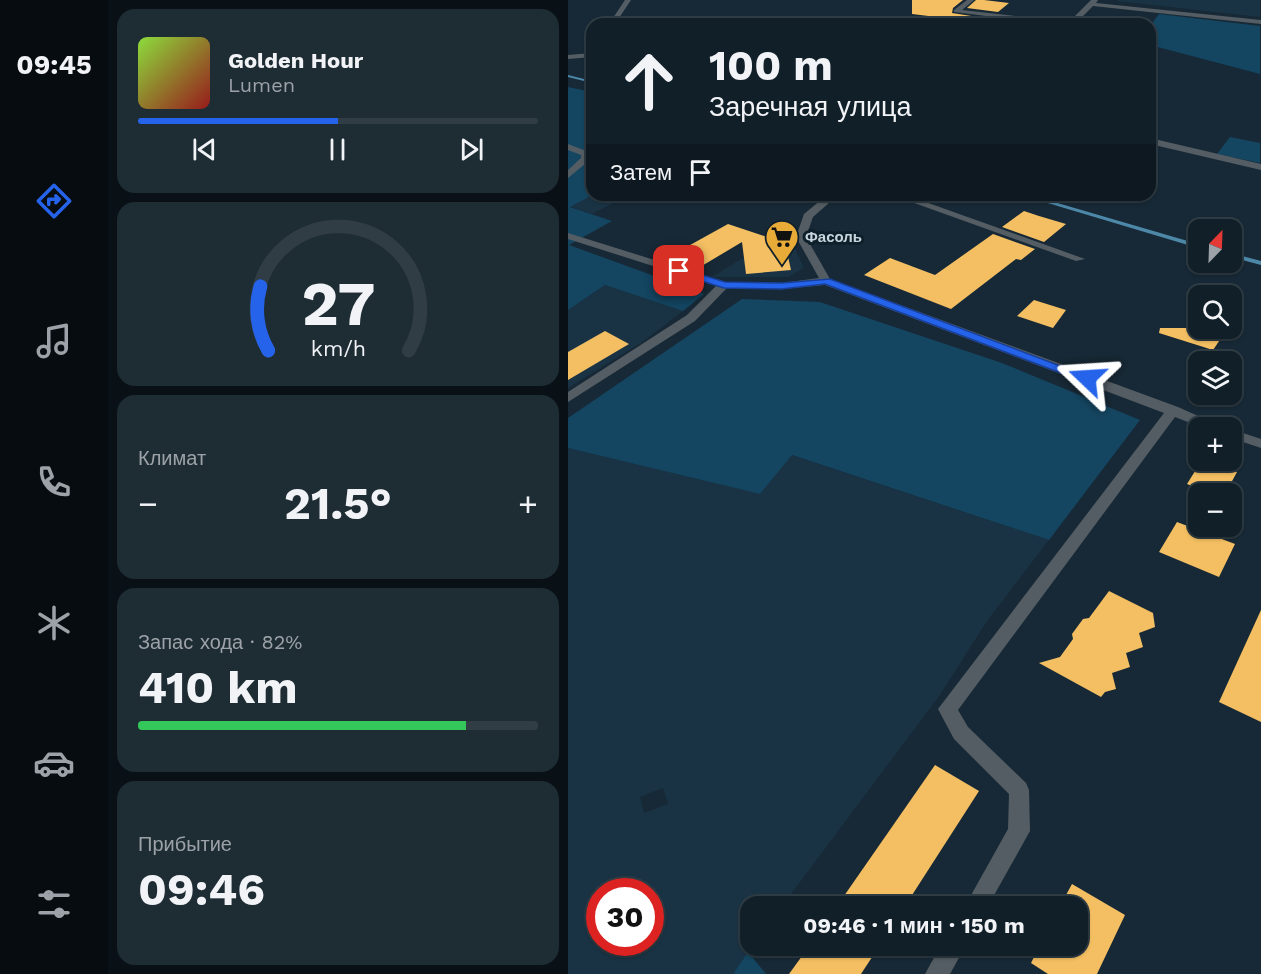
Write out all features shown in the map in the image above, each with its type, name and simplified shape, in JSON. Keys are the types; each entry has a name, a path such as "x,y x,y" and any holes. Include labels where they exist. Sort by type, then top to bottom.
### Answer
{"street":[{"path":"616,18 628,0"},
{"path":"971,0 956,11 1017,18"},
{"path":"1076,18 1093,2 1261,22"},
{"path":"568,57 586,56"},
{"path":"1156,142 1261,167"},
{"path":"568,147 586,154 586,159 568,175"},
{"path":"826,281 801,237 808,216 827,201"},
{"path":"914,201 1080,259"},
{"path":"568,236 724,285 782,286 826,281 1190,417"},
{"path":"568,398 691,318 724,285"},
{"path":"982,896 1019,831 1019,790 961,733 948,709 1173,410"},
{"path":"1242,437 1261,444"},
{"path":"937,974 948,956"}],"shaded area":[{"path":"1118,0 1260,0 1260,17 1117,1"},
{"path":"1159,14 1260,26 1260,74 1156,47 1156,18"},
{"path":"568,87 586,91 586,198 570,207 612,221 569,245 704,294 683,311 605,285 568,310"},
{"path":"1230,137 1260,143 1260,163 1217,154"},
{"path":"586,198 586,201 617,201 592,214 569,206"},
{"path":"787,231 804,268 788,277 712,277"},
{"path":"605,285 683,311 645,340 568,388 568,310"},
{"path":"742,299 820,302 1002,363 1140,420 1049,540 792,455 760,494 568,448 568,418"},
{"path":"568,448 760,494 791,455 1049,540 987,621 940,695 789,896 740,896 740,956 745,956 733,974 568,974","holes":["663,788 668,804 644,813 640,797"]},
{"path":"745,956 751,956 766,974 733,974"}],"building":[{"path":"912,0 963,0 953,8 952,13 984,18 945,18 912,14"},
{"path":"976,0 1009,3 998,12 967,8"},
{"path":"1024,211 1066,224 1044,242 1002,227"},
{"path":"728,224 785,243 791,270 746,274 742,242 695,270 663,260"},
{"path":"993,234 1035,249 1021,260 1016,259 951,309 864,275 890,258 935,275"},
{"path":"1034,300 1066,310 1053,328 1017,316"},
{"path":"1160,328 1188,328 1188,339 1220,339 1213,350 1159,333"},
{"path":"605,331 629,344 568,380 568,352"},
{"path":"1195,471 1237,472 1231,483 1187,484"},
{"path":"1177,522 1188,526 1188,537 1217,537 1235,544 1219,577 1159,552"},
{"path":"1109,591 1153,613 1155,627 1139,633 1143,647 1126,653 1130,667 1112,673 1116,689 1105,692 1101,697 1039,663 1060,657 1073,639 1072,634 1083,619 1089,618"},
{"path":"1261,610 1261,722 1219,702"},
{"path":"935,765 979,791 911,896 844,896"},
{"path":"1072,884 1125,915 1097,974 1048,974 1031,963 1034,956 1088,956 1088,896 1065,896"},
{"path":"802,956 873,956 861,974 789,974"}],"waterway":[{"path":"568,76 586,80"},
{"path":"1044,201 1188,243"},
{"path":"1242,258 1261,263"}],"place":[{"name":"Фасоль","path":"782,266"}],"route":[{"path":"679,271 724,285 782,286 826,281 1087,378"}]}
